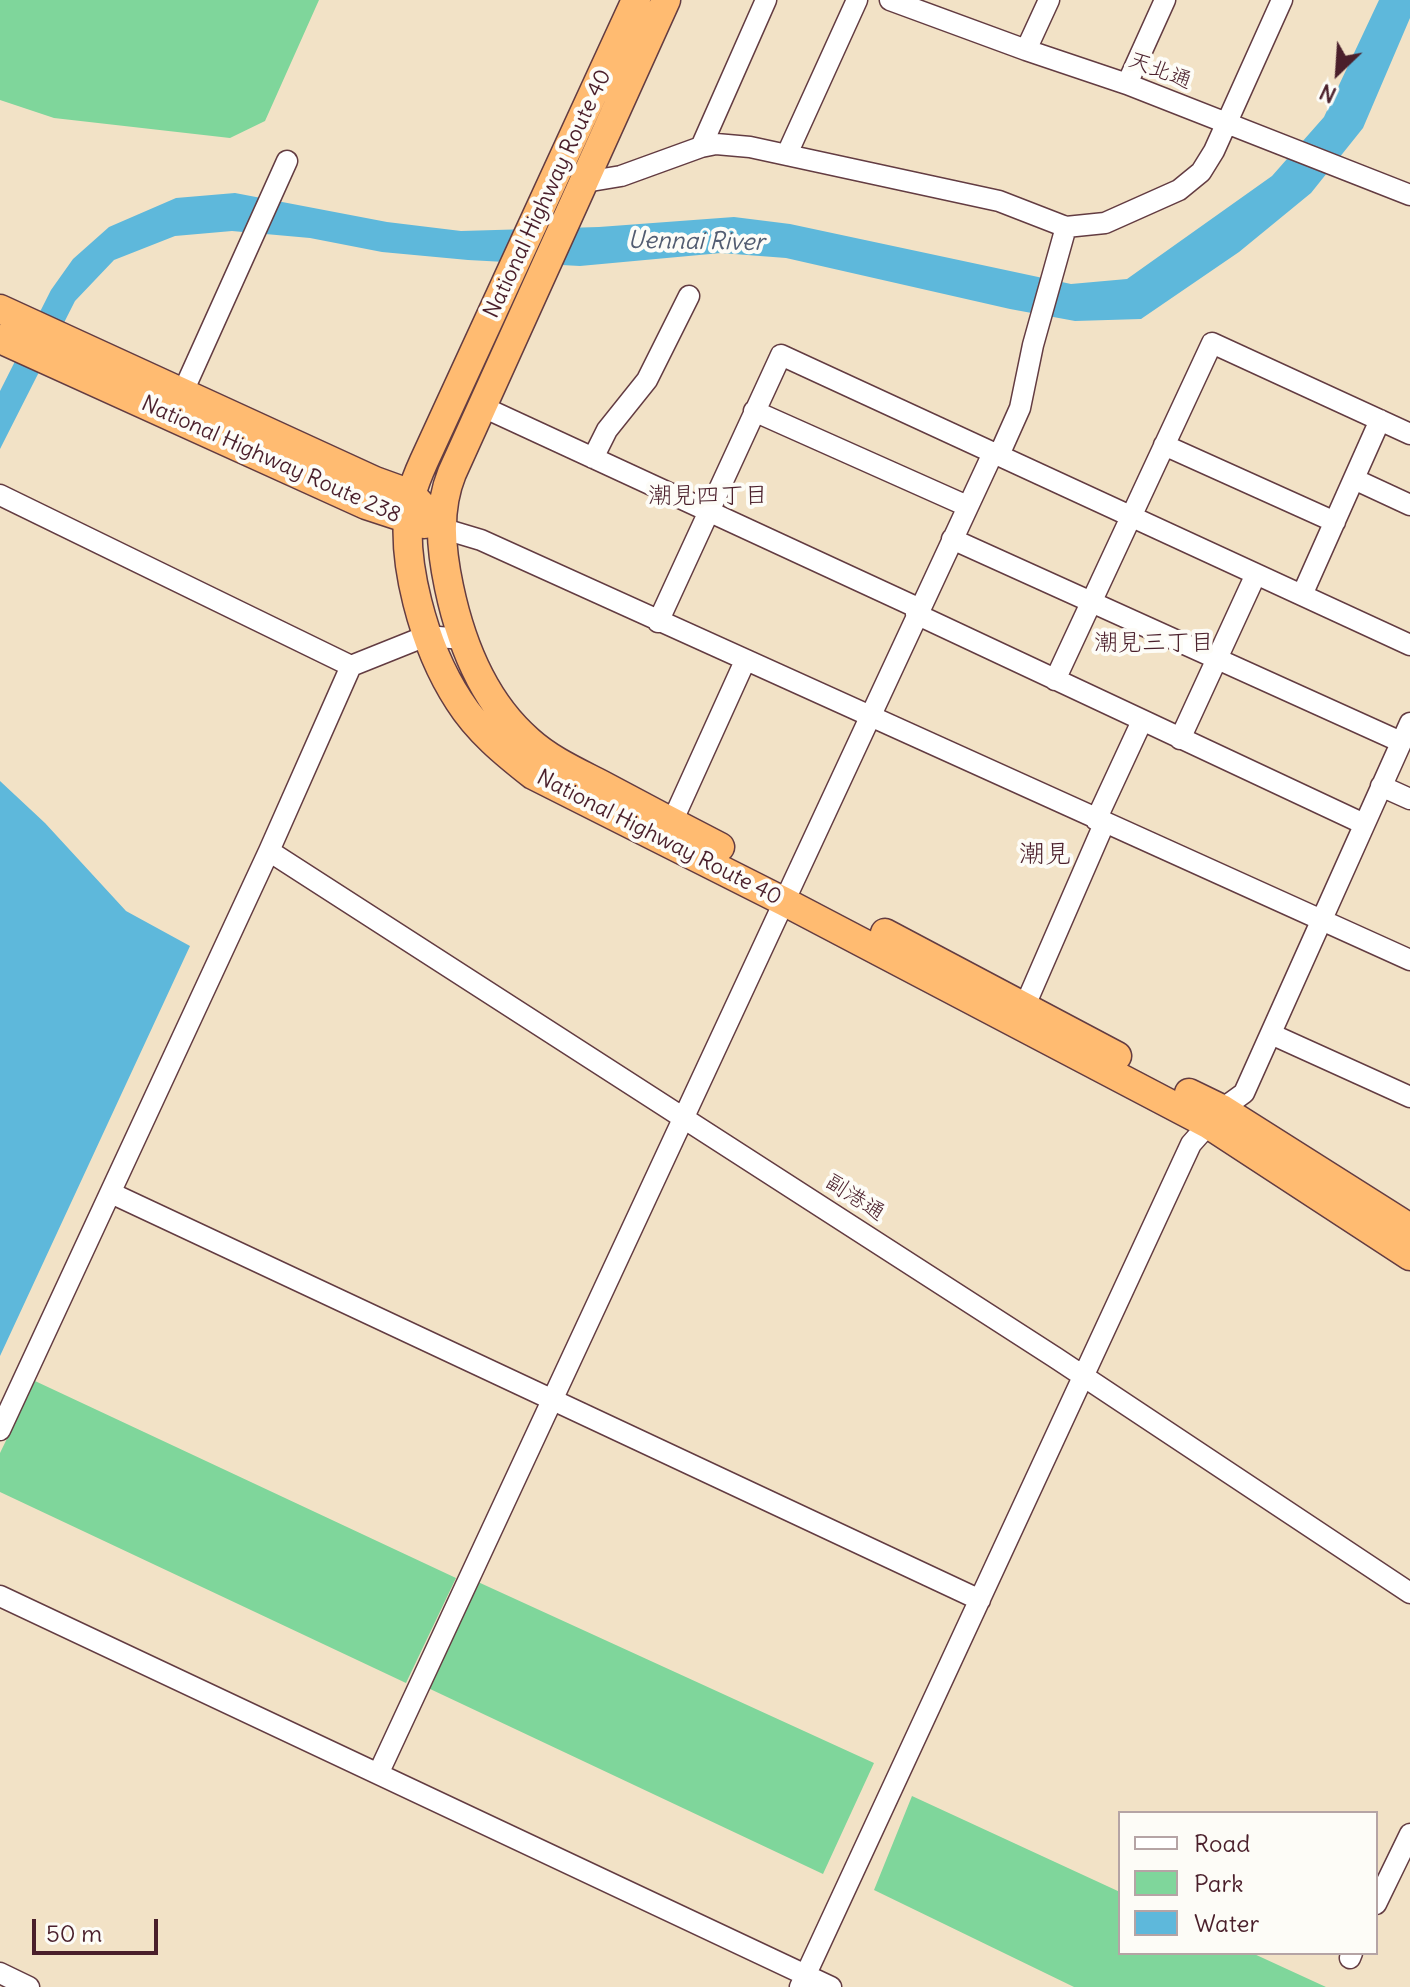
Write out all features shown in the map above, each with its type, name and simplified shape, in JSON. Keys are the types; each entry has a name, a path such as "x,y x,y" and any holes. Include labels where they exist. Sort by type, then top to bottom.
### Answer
{"highway":[{"name":"National Highway Route 40","path":"636,0 424,461 410,508 413,577 426,636 460,703 505,753 533,775 667,831 789,893 1215,1117 1410,1228"},
{"name":"National Highway Route 40","path":"666,0 447,486 441,528 452,600 463,639 489,692 528,741 667,831"},
{"name":"National Highway Route 238","path":"2,309 78,359 178,404 366,505 410,508 441,528"},
{"name":"National Highway Route 238","path":"0,339 78,359"},
{"name":"National Highway Route 40","path":"1215,1117 1410,1256"}],"street":[{"path":"701,147 766,0"},
{"path":"787,154 857,0"},
{"name":"天北通","path":"890,0 928,7 1026,50 1127,84 1410,195"},
{"path":"1026,50 1049,0"},
{"path":"1127,84 1165,0"},
{"path":"581,190 716,144 787,154 999,201 1066,227 1105,223 1179,190 1201,172 1282,0"},
{"path":"178,404 287,161"},
{"path":"379,1772 686,1117 917,611 967,506 1020,408 1033,345 1066,227"},
{"path":"593,458 607,430 647,380 689,296"},
{"path":"1055,680 1212,343 1410,434"},
{"path":"658,622 781,355 1410,645"},
{"path":"483,407 1364,824"},
{"path":"754,411 967,506"},
{"path":"1302,595 1380,420"},
{"path":"1164,445 1335,522"},
{"path":"1354,479 1410,505"},
{"path":"4,497 351,666"},
{"path":"441,528 481,540 1410,960"},
{"path":"952,539 1401,742"},
{"path":"1180,739 1256,574"},
{"path":"426,636 452,600"},
{"path":"0,1430 269,851 351,666 426,636 463,639"},
{"path":"667,831 745,661"},
{"path":"1021,1015 1142,721"},
{"path":"803,1981 1191,1144 1215,1117 1244,1093 1410,723"},
{"path":"1381,786 1410,799"},
{"name":"副港通","path":"269,851 1085,1376 1410,1593"},
{"path":"1271,1034 1410,1097"},
{"path":"111,1193 980,1600"},
{"path":"0,1596 379,1772 803,1981 831,1987"},
{"path":"1378,1900 1410,1834"},
{"path":"0,1973 29,1987"}],"green space":[{"path":"0,0 319,0 265,121 230,138 54,118 0,100"},
{"path":"35,1381 456,1578 406,1683 0,1492 0,1453"},
{"path":"478,1582 874,1763 823,1874 428,1688"},
{"path":"912,1796 1118,1891 1118,1955 1256,1955 1326,1987 1074,1987 874,1890"}],"water":[{"name":"Uennai River","path":"1379,0 1410,0 1410,18 1363,128 1311,193 1239,252 1141,319 1075,321 786,258 721,253 580,266 382,252 310,238 232,231 175,236 114,260 75,301 0,449 0,391 51,290 73,259 109,227 176,198 235,193 387,222 461,231 599,227 734,217 790,224 1071,284 1127,279 1272,176 1324,117"},
{"path":"0,781 45,823 126,911 190,946 0,1356"}],"district":[{"name":"潮見四丁目","path":"708,496"},
{"name":"潮見三丁目","path":"1154,643"},
{"name":"潮見","path":"1045,855"}]}
